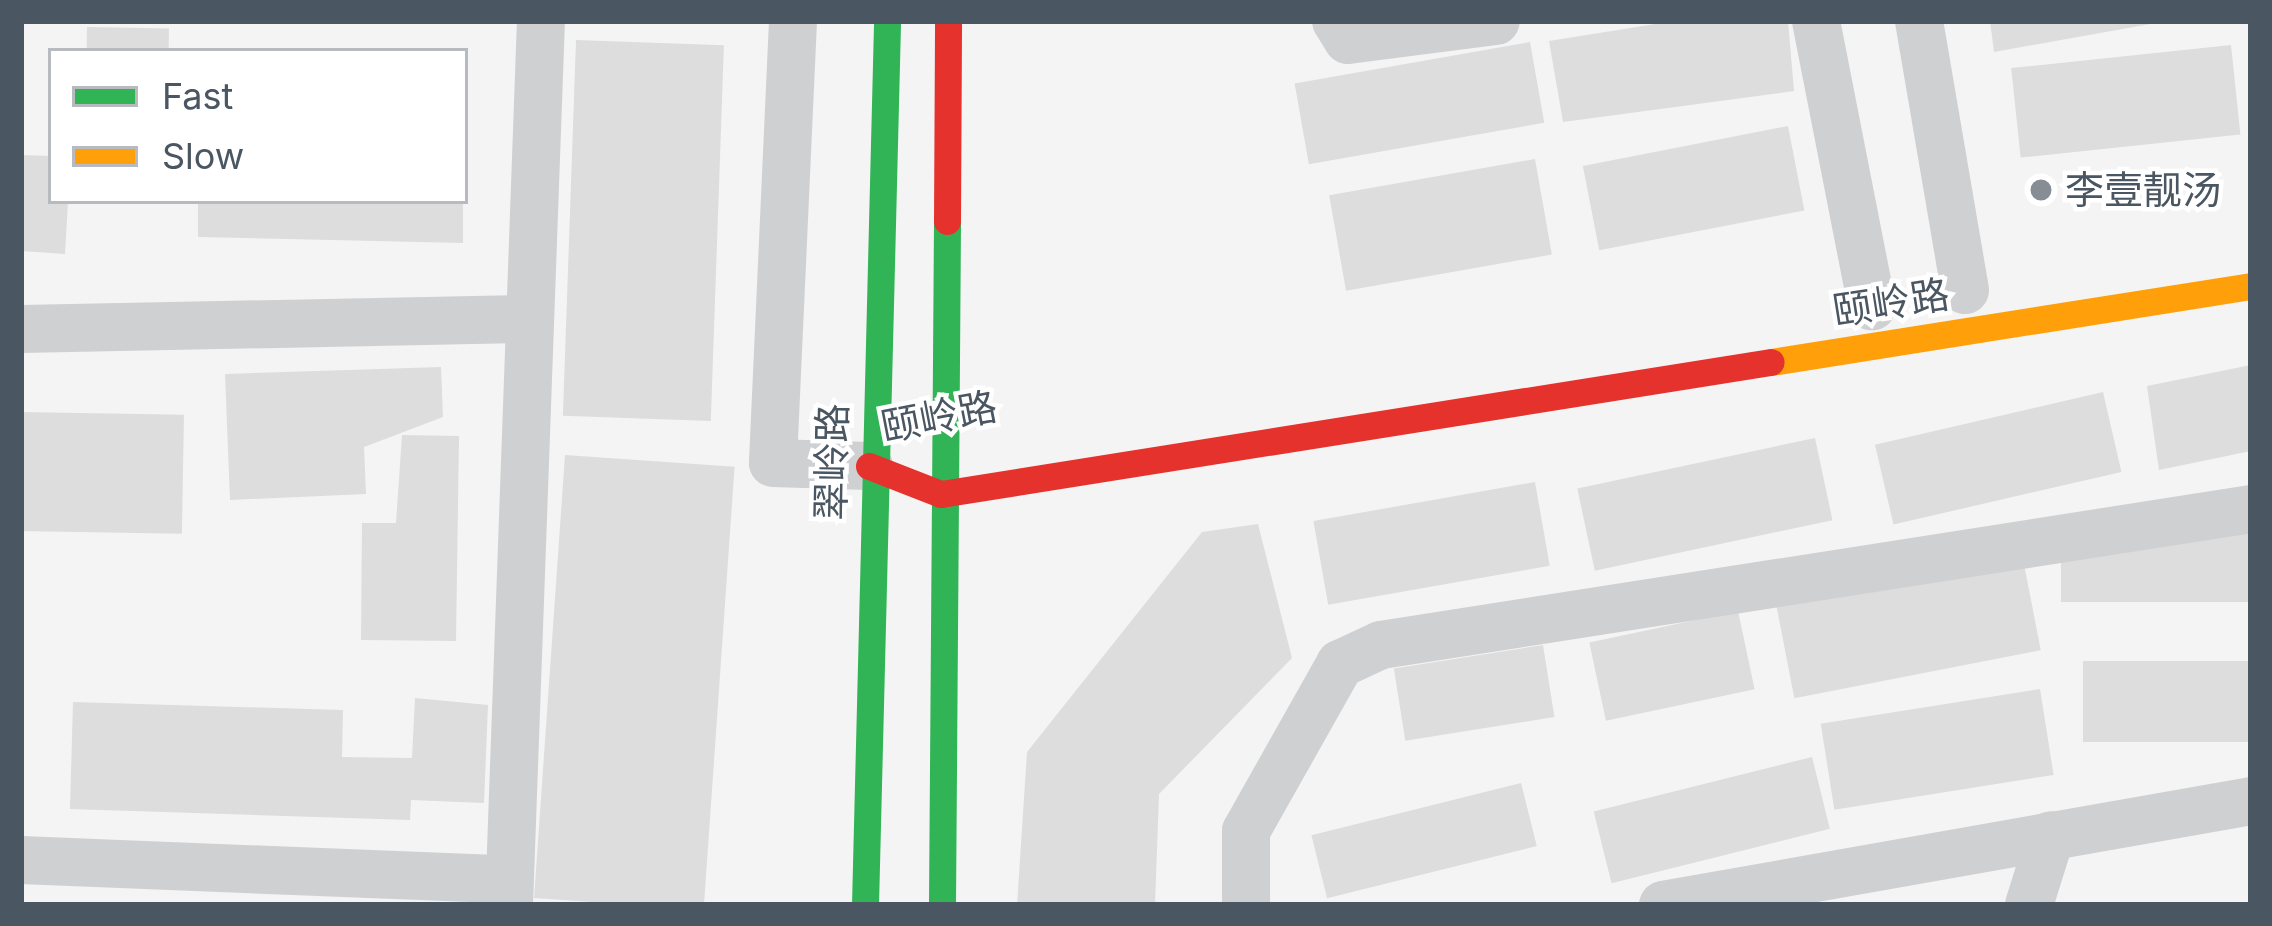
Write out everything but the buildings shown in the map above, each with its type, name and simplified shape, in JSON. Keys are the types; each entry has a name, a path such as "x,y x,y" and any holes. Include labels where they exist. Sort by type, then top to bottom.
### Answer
{"street":[{"path":"21,860 510,893 541,21"},
{"path":"793,21 772,463 869,466"},
{"name":"翠岭路","path":"865,905 869,466 887,21"},
{"path":"942,905 941,451 948,21"},
{"path":"1336,21 1348,40 1496,21"},
{"path":"1816,21 1872,307"},
{"path":"1919,21 1964,290"},
{"name":"颐岭路","path":"869,466 941,494 2251,286"},
{"path":"21,329 530,319"},
{"path":"1169,424 1589,358"},
{"name":"颐岭路","path":"869,466 986,446"},
{"path":"1246,905 1246,830 1340,664 1381,645 2251,509"},
{"path":"1664,905 2251,802"},
{"path":"2029,905 2051,835"}],"traffic: fast":[{"path":"865,905 887,21"},
{"path":"942,905 947,221"}],"traffic: slow":[{"path":"1771,362 2251,286"}],"traffic: jam":[{"path":"947,221 948,21"},
{"path":"869,466 941,494 1771,362"}],"place":[{"name":"李壹靓汤","path":"2041,190"}]}
